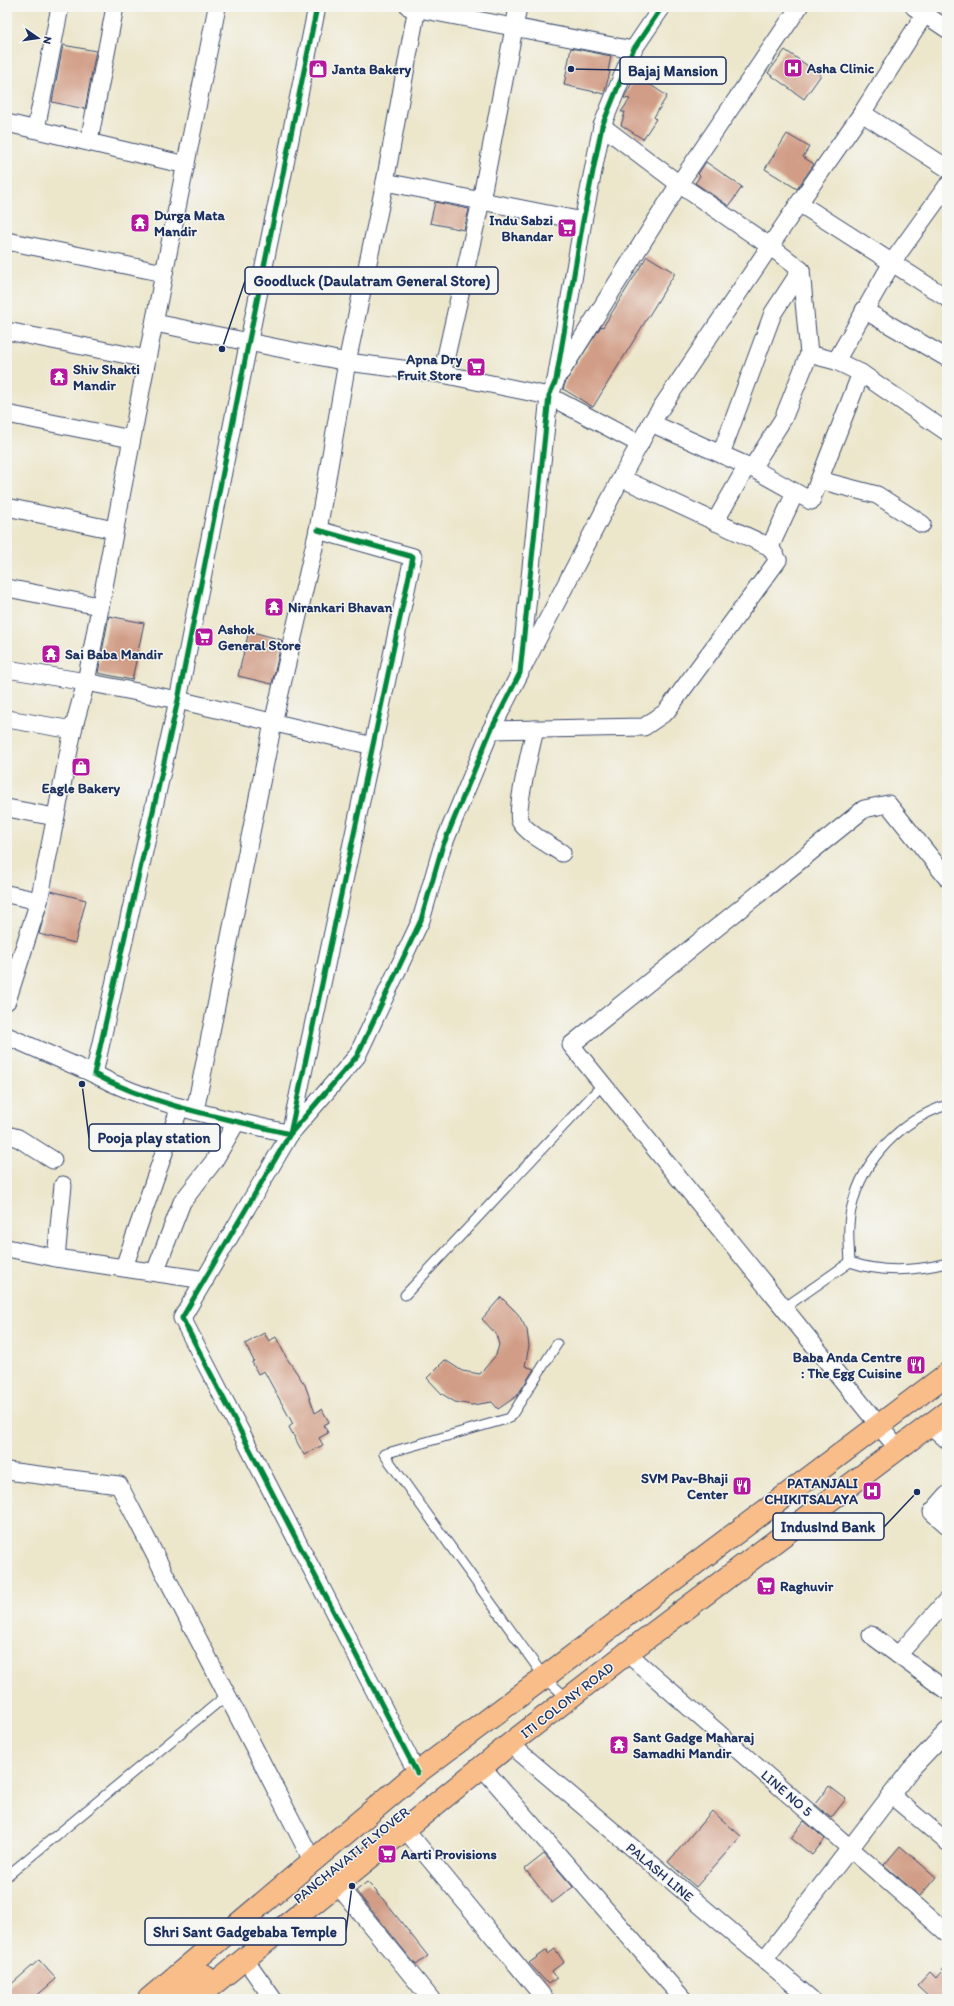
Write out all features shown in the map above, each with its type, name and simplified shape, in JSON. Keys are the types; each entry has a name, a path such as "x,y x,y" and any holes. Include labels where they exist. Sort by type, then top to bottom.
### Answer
{"main road":[{"path":"149,1999 417,1773 947,1374"},
{"name":"ITI COLONY ROAD","path":"196,1999 568,1699 947,1412"},
{"name":"PANCHAVATI FLYOVER","path":"174,1999 453,1772 475,1756 496,1756"}],"street":[{"path":"36,129 60,7"},
{"path":"90,141 115,7"},
{"path":"7,1001 39,901 73,730 86,682 99,606 217,7"},
{"path":"94,1074 178,700 317,7"},
{"path":"124,1267 188,1109 273,723 318,530 348,362 385,182 414,7 513,28 633,50"},
{"path":"442,374 481,201 518,7"},
{"path":"556,380 583,221 602,126 633,50 662,7"},
{"path":"520,674 549,396 556,380 679,184 799,7"},
{"path":"417,1773 182,1318 290,1134 357,1056 421,920 442,848 491,730 621,478 652,423 799,203 862,113 923,9 947,29"},
{"path":"862,113 947,168"},
{"path":"7,123 90,141 186,165"},
{"path":"602,126 679,184 771,247 801,270 809,354 783,419 715,522"},
{"path":"385,182 583,221"},
{"path":"836,361 893,262 947,186"},
{"path":"799,203 947,298"},
{"path":"7,241 164,273"},
{"path":"721,454 773,313 801,270"},
{"path":"864,310 947,358"},
{"path":"155,323 249,340 348,362 442,374 549,396 640,444"},
{"path":"7,331 147,360"},
{"path":"809,354 836,361 861,373 947,432"},
{"path":"652,423 750,467 811,501 861,373"},
{"path":"7,414 132,439"},
{"path":"491,730 644,727 666,712 778,560 770,547 621,478"},
{"path":"819,480 877,495 922,524"},
{"path":"770,547 795,493"},
{"path":"7,507 114,530"},
{"path":"290,1134 413,557 318,530"},
{"path":"7,588 99,606"},
{"path":"7,669 86,682 178,700 373,746"},
{"path":"7,719 73,730"},
{"path":"535,729 519,807 520,821 525,828 562,853"},
{"path":"898,1449 571,1045 864,809 888,804 947,878"},
{"path":"7,808 55,817"},
{"path":"7,894 39,901"},
{"path":"7,1036 94,1074 110,1083 188,1109 290,1134"},
{"path":"155,1272 182,1202 214,1161 237,1121"},
{"path":"7,1135 18,1138 53,1160"},
{"path":"56,1258 63,1185"},
{"path":"7,1248 56,1258 205,1280"},
{"path":"930,1425 947,1440"},
{"path":"7,1471 119,1485 312,1862"},
{"path":"947,1495 932,1512 947,1525"},
{"path":"898,1655 947,1600"},
{"path":"871,1635 947,1691"},
{"name":"LINE NO 5","path":"627,1653 947,1933"},
{"path":"764,1960 891,1795 946,1735"},
{"path":"496,1756 683,1999"},
{"name":"PALASH LINE","path":"496,1756 764,1960 811,1999"},
{"path":"891,1795 947,1842"},
{"path":"405,1829 545,1999"},
{"path":"337,1884 432,1999"},
{"path":"244,1959 273,1999"}],"lane":[{"path":"406,1295 603,1084"},
{"path":"850,1262 849,1237 851,1208 860,1179 878,1152 892,1138 916,1120 947,1105"},
{"path":"784,1308 850,1262"},
{"path":"850,1262 864,1266 888,1269 924,1269 947,1263"},
{"path":"557,1344 510,1418 384,1454 545,1678 568,1699"},
{"path":"7,1876 227,1695"}],"building":[{"path":"63,45 96,51 85,109 52,102"},
{"path":"571,48 611,56 608,71 610,72 604,94 564,85"},
{"path":"785,50 821,75 804,99 768,73"},
{"path":"636,75 667,96 654,117 656,119 643,139 621,125 625,112 621,112 630,99 624,98"},
{"path":"787,134 809,147 803,157 814,164 797,189 765,169"},
{"path":"706,162 742,187 729,206 695,183 700,176 698,174"},
{"path":"435,202 469,209 464,230 430,223"},
{"path":"647,256 675,273 593,407 563,389 566,381 601,326 603,327"},
{"path":"109,616 144,623 132,680 98,673"},
{"path":"249,631 282,640 272,684 238,676"},
{"path":"51,891 86,900 75,943 39,934"},
{"path":"501,1297 518,1314 527,1330 529,1346 525,1366 534,1369 517,1396 498,1409 492,1402 472,1405 455,1402 442,1394 427,1378 445,1360 462,1371 480,1374 496,1355 499,1345 496,1334 482,1319"},
{"path":"264,1333 269,1341 276,1337 286,1357 305,1385 315,1413 322,1409 329,1422 324,1425 328,1433 319,1438 323,1445 304,1455 289,1427 293,1424 264,1371 258,1374 252,1362 254,1361 245,1344"},
{"path":"829,1786 846,1799 831,1818 815,1804"},
{"path":"712,1811 741,1836 696,1887 668,1862"},
{"path":"804,1821 825,1839 812,1855 791,1838"},
{"path":"900,1846 936,1877 920,1896 884,1865"},
{"path":"544,1854 573,1887 552,1903 525,1869"},
{"path":"367,1882 382,1898 428,1956 416,1965 356,1891"},
{"path":"555,1949 564,1962 552,1971 557,1978 548,1984 529,1963 547,1950 548,1954"},
{"path":"39,1960 56,1979 33,1999 7,1999 7,1988"},
{"path":"947,1965 947,1994 943,1999 931,1999 917,1986 930,1972 936,1978"}],"cycle path":[{"path":"317,7 178,700 94,1074 141,1095 165,1103 290,1134 413,557 318,530"},
{"path":"417,1773 182,1318 290,1134 357,1056 421,920 442,848 491,730 520,673 549,396 556,380 583,221 602,126 633,50 662,7"}],"place":[{"name":"Asha Clinic","path":"793,68"},
{"name":"Janta Bakery","path":"318,69"},
{"name":"Bajaj Mansion","path":"571,69"},
{"name":"Durga Mata Mandir","path":"140,223"},
{"name":"Indu Sabzi Bhandar","path":"567,228"},
{"name":"Goodluck (Daulatram General Store)","path":"222,349"},
{"name":"Apna Dry Fruit Store","path":"476,367"},
{"name":"Shiv Shakti Mandir","path":"59,377"},
{"name":"Nirankari Bhavan","path":"274,607"},
{"name":"Ashok General Store","path":"204,637"},
{"name":"Sai Baba Mandir","path":"51,654"},
{"name":"Eagle Bakery","path":"81,767"},
{"name":"Pooja play station","path":"82,1084"},
{"name":"Baba Anda Centre : The Egg Cuisine","path":"916,1365"},
{"name":"SVM Pav-Bhaji Center","path":"742,1486"},
{"name":"PATANJALI CHIKITSALAYA","path":"872,1491"},
{"name":"IndusInd Bank","path":"917,1492"},
{"name":"Raghuvir","path":"766,1586"},
{"name":"Sant Gadge Maharaj Samadhi Mandir","path":"619,1745"},
{"name":"Aarti Provisions","path":"387,1854"},
{"name":"Shri Sant Gadgebaba Temple","path":"352,1886"}]}
